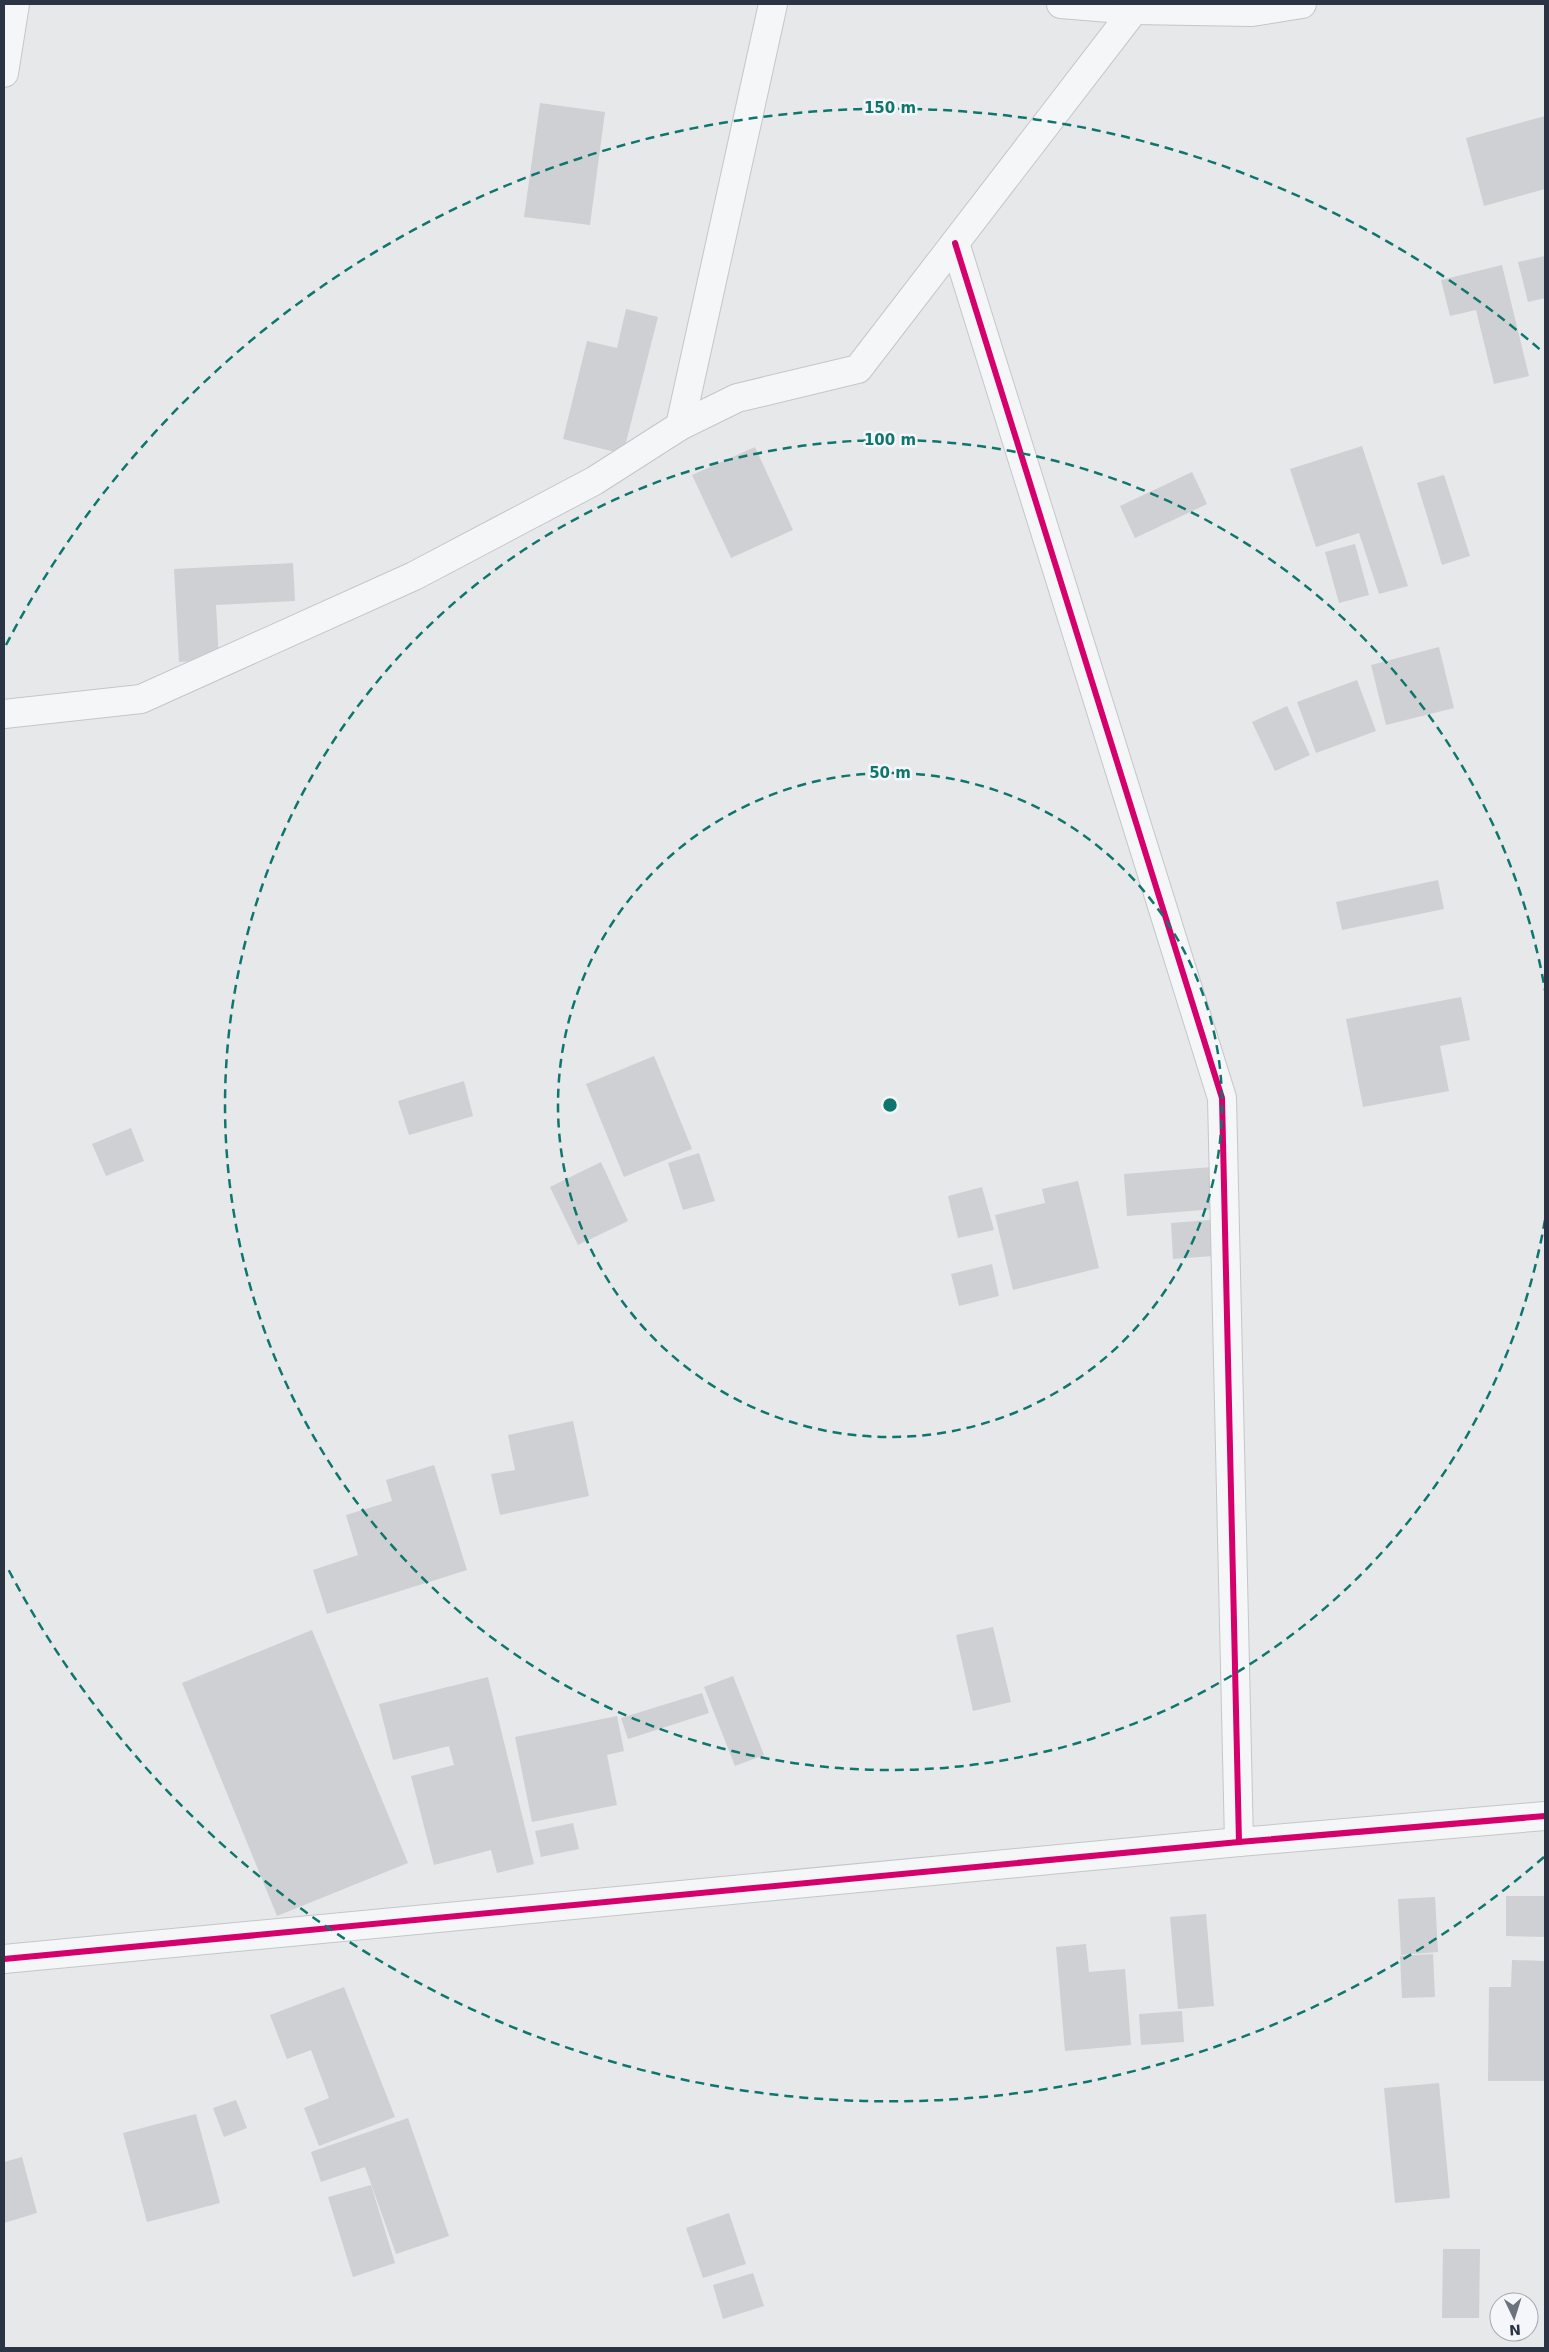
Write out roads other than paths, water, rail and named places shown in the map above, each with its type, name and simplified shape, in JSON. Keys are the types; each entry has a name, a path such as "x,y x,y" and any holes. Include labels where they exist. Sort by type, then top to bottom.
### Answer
{"street":[{"path":"4,73 14,4"},
{"path":"680,426 773,4"},
{"path":"1061,4 1134,10 1252,12 1302,4"},
{"path":"4,714 141,699 414,576 594,481 680,426 737,398 858,369 1134,10"},
{"path":"955,243 1222,1098 1239,1842"},
{"path":"4,1959 1239,1842 1545,1816"}]}
